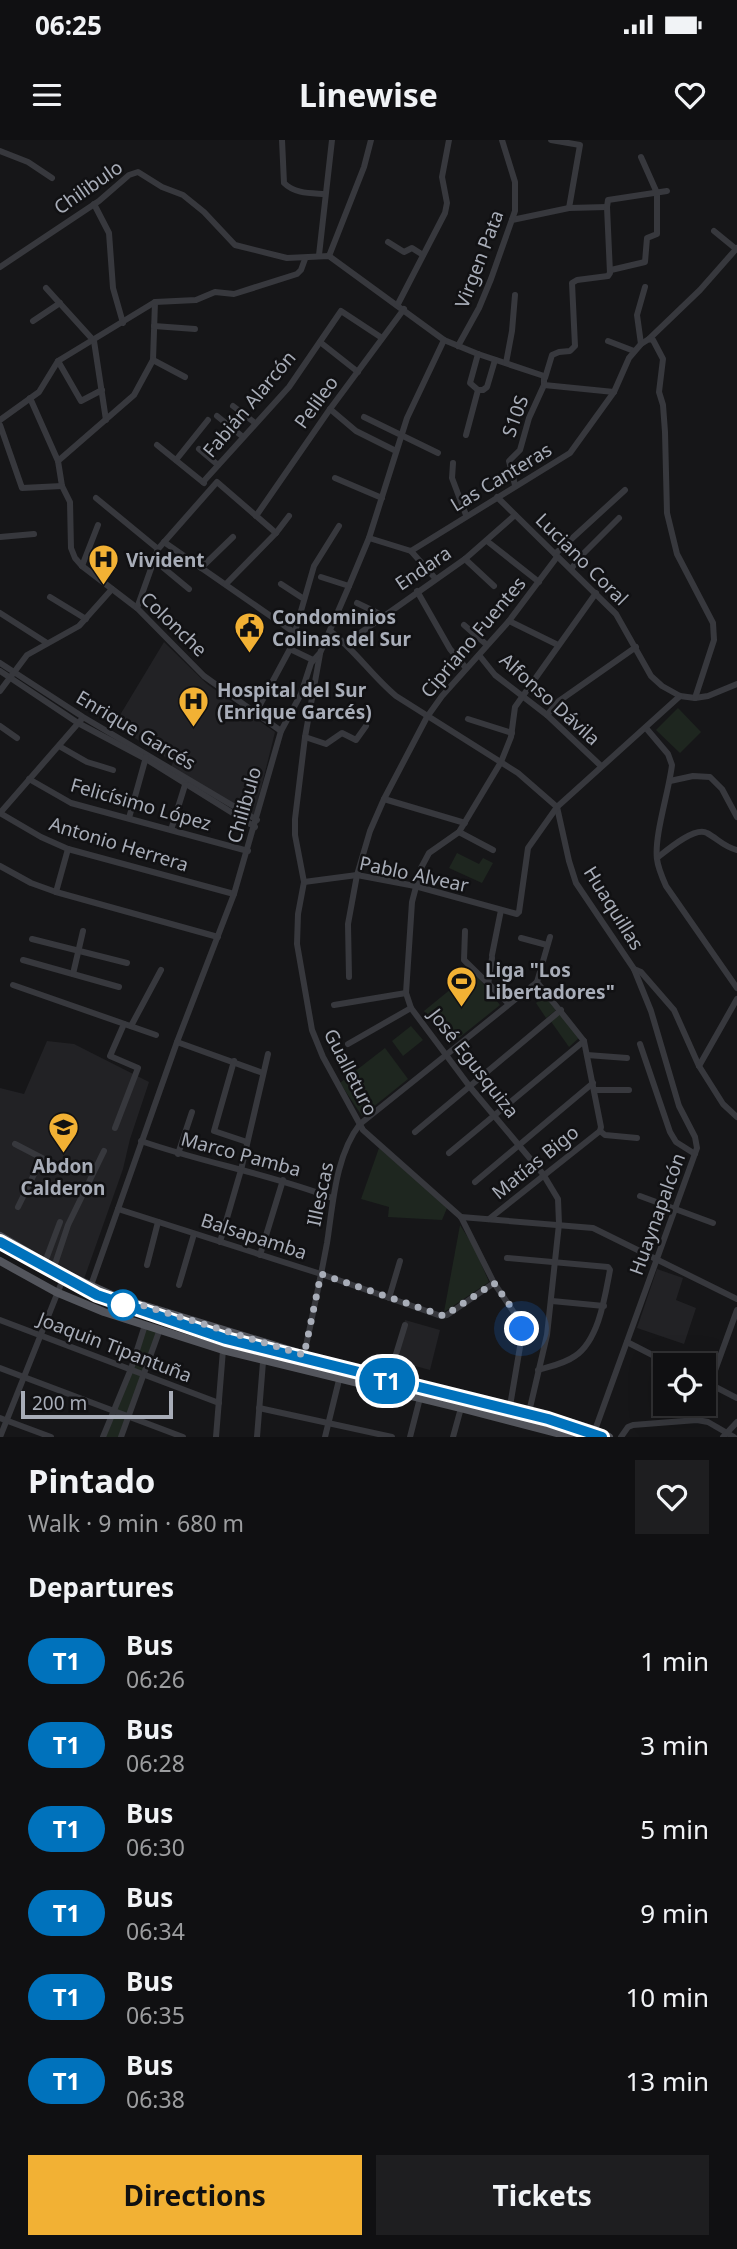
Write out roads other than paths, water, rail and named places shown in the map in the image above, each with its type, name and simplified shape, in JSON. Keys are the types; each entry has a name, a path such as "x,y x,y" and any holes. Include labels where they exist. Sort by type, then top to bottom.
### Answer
{"main road":[{"path":"0,1236 90,1289 304,1355 558,1418 609,1437"},
{"path":"0,1261 56,1292 104,1312 223,1350 262,1362 530,1426 543,1435 572,1437"},
{"path":"543,1435 549,1416"},
{"path":"555,1435 558,1418"}],"street":[{"path":"282,140 284,183 306,193 325,194"},
{"path":"319,255 332,140"},
{"path":"62,486 22,488 0,422 41,390 58,361 155,302 196,300 215,292 234,294 297,274 305,259 319,255 329,256 364,167 371,140"},
{"name":"Pelileo","path":"256,516 401,307 423,255 445,214 447,203 442,177 449,140"},
{"name":"Virgen Pata","path":"458,346 483,298 515,211 515,183 502,140"},
{"path":"551,140 580,145 569,208"},
{"path":"0,151 28,162 52,178"},
{"path":"611,270 645,262 648,238 658,231 657,193 642,157"},
{"name":"Chilibulo","path":"0,267 138,172 162,187 183,195 204,212 235,246 287,258 305,259"},
{"path":"614,392 544,381 552,355 570,351 575,346 572,283 577,279 608,276 611,270 608,200 667,191"},
{"path":"94,204 110,237 113,288 123,323"},
{"path":"512,220 569,208 607,207"},
{"path":"714,231 736,248"},
{"path":"388,242 404,251 412,248 423,255"},
{"name":"Las Canteras","path":"411,551 570,453 614,392 634,351 700,290 736,248"},
{"name":"S10S","path":"329,256 444,340 506,363 544,381 520,450 509,460 515,485"},
{"path":"46,288 94,341 106,420"},
{"path":"641,344 637,315 645,288"},
{"path":"506,363 515,295"},
{"path":"58,461 134,395 153,360 155,302"},
{"path":"33,321 60,303"},
{"name":"Fabián Alarcón","path":"203,482 289,387 341,311 382,338"},
{"path":"155,326 195,329"},
{"path":"649,339 657,344 663,359 659,392 665,432 667,513 677,554 713,623 712,649 695,698"},
{"name":"Chilibulo","path":"90,1289 141,1140 234,894 281,731 301,694 313,660 320,653 349,586 369,538 401,435 444,340"},
{"path":"608,341 634,351"},
{"path":"320,342 358,372"},
{"path":"478,354 470,384 478,390"},
{"path":"153,360 185,377"},
{"path":"478,390 486,388 495,360"},
{"path":"58,361 81,401 102,390"},
{"path":"466,435 478,390"},
{"path":"30,398 58,461 62,486 71,508 71,548 82,566 98,525"},
{"path":"233,406 255,423"},
{"path":"330,409 356,430 396,451"},
{"path":"217,415 243,437"},
{"path":"364,417 438,453"},
{"path":"176,460 208,420"},
{"path":"157,445 211,489"},
{"path":"200,449 218,465"},
{"path":"453,463 452,481 467,515"},
{"path":"335,478 382,498"},
{"name":"Fabián Alarcón","path":"137,608 158,549 217,482 256,516"},
{"name":"Cipriano Fuentes","path":"349,977 348,924 357,875 370,831 427,717 466,668 509,621 556,556 625,490"},
{"name":"Luciano Coral","path":"497,496 616,614 651,676 662,686 680,696 695,698 735,686"},
{"path":"96,498 158,549"},
{"name":"Endara","path":"346,643 417,590 465,559 515,515"},
{"path":"256,516 276,533"},
{"path":"226,584 289,516"},
{"path":"571,569 619,518"},
{"path":"256,712 290,649 314,566 339,526"},
{"path":"0,537 34,534"},
{"path":"201,568 233,537"},
{"path":"369,538 411,551 435,578"},
{"path":"486,541 539,582"},
{"path":"164,542 295,633"},
{"path":"465,559 494,586"},
{"path":"154,560 189,589"},
{"name":"Colonche","path":"82,566 137,608 204,676 281,731"},
{"path":"321,577 349,586"},
{"path":"281,584 304,599"},
{"path":"0,691 27,655 79,625 112,589"},
{"path":"417,590 450,649 466,668"},
{"name":"José Egusquiza","path":"530,1426 529,1411 552,1301 559,1224 558,1199 543,1174 470,1087 411,1008 406,993 412,902 415,886 429,853 459,832 500,761 512,733 514,709 596,593"},
{"path":"50,597 86,619"},
{"path":"357,603 382,615"},
{"path":"0,613 47,642"},
{"path":"509,621 558,645"},
{"path":"464,625 487,645"},
{"path":"330,631 346,643 383,684 427,717 518,773 557,807 680,696"},
{"path":"547,715 559,701 636,646"},
{"path":"290,649 313,660"},
{"name":"Gualleturo","path":"320,653 305,737 295,819 303,882 297,944 312,1030 323,1057 363,1130 461,1217 494,1283 516,1314 522,1329 510,1406"},
{"name":"Alfonso Dávila","path":"479,655 495,675 547,715 601,766"},
{"name":"Enrique Garcés","path":"0,663 11,675"},
{"name":"Enrique Garcés","path":"0,671 11,675 81,720 256,823"},
{"path":"468,719 512,733"},
{"path":"0,813 81,720"},
{"path":"0,726 17,738"},
{"path":"305,737 326,744 342,733 356,740 366,726"},
{"path":"646,728 668,754 672,765 657,844 657,858 666,886 737,988"},
{"path":"59,746 87,762 113,770"},
{"path":"129,818 146,757"},
{"path":"670,781 693,776 710,777 722,789 737,817"},
{"name":"Felicísimo López","path":"29,779 71,803 247,851"},
{"path":"171,830 186,782"},
{"path":"384,799 464,823"},
{"name":"Pablo Alvear","path":"303,882 357,875 415,886 517,914 528,848 557,807"},
{"name":"Huaquillas","path":"557,807 576,883 634,969 640,972 674,1010 699,1066 723,1104 737,1117"},
{"name":"Antonio Herrera","path":"0,813 68,849 234,894"},
{"path":"657,858 698,831 706,832 719,843 737,850"},
{"path":"459,832 493,850"},
{"path":"56,892 68,849"},
{"path":"0,866 30,883 56,892 218,937"},
{"path":"488,985 501,911"},
{"path":"73,974 83,931"},
{"path":"465,931 464,960 509,1004"},
{"path":"359,1124 536,983 548,941 521,938"},
{"path":"32,939 127,963"},
{"path":"23,960 119,987"},
{"name":"Huaynapalcón","path":"595,1430 695,1154 695,1137 679,1106 651,1011 634,969"},
{"path":"131,1026 161,970"},
{"name":"Matías Bigo","path":"489,1219 600,1131 601,1121 584,1041 536,983"},
{"path":"13,985 156,1035"},
{"path":"334,1005 406,993"},
{"path":"699,1066 737,999"},
{"path":"348,1044 411,1008"},
{"path":"415,1132 561,1010"},
{"path":"116,1128 138,1068 110,1056 124,1024"},
{"path":"449,1153 584,1041"},
{"path":"177,1042 263,1073"},
{"path":"640,1044 670,1132 676,1142 695,1154"},
{"path":"220,1242 241,1170 268,1054"},
{"path":"587,1055 627,1058"},
{"path":"234,1061 214,1131 247,1142"},
{"path":"475,1182 518,1144 594,1086 629,1090"},
{"path":"178,1154 192,1112"},
{"name":"Illescas","path":"304,1355 321,1274 332,1198 347,1146 359,1124"},
{"path":"600,1131 605,1135 637,1138"},
{"name":"Marco Pamba","path":"141,1140 178,1154 283,1180 332,1198"},
{"path":"15,1144 42,1158 18,1208"},
{"path":"54,1267 68,1225 104,1151"},
{"path":"260,1255 283,1180"},
{"path":"640,1196 713,1223"},
{"name":"Balsapamba","path":"118,1209 444,1316 494,1283"},
{"path":"461,1217 593,1228 737,1299"},
{"path":"45,1262 60,1222"},
{"path":"148,1265 158,1222"},
{"path":"178,1285 194,1234"},
{"path":"507,1258 610,1268 604,1306 588,1344 565,1362 538,1370"},
{"path":"389,1298 400,1261"},
{"path":"0,1437 3,1419 24,1377 65,1274"},
{"path":"552,1301 604,1306"},
{"path":"716,1361 737,1310"},
{"name":"Joaquin Tipantuña","path":"0,1320 219,1404"},
{"path":"103,1437 131,1369 145,1325"},
{"path":"389,1377 405,1325"},
{"path":"121,1437 160,1329"},
{"path":"216,1437 223,1350 227,1333"},
{"path":"627,1342 653,1355"},
{"path":"257,1437 262,1362"},
{"path":"0,1368 183,1437"},
{"path":"325,1437 339,1380"},
{"path":"716,1388 737,1398"},
{"path":"410,1437 421,1398"},
{"path":"260,1408 392,1437"},
{"path":"453,1437 461,1408"},
{"path":"697,1420 698,1416"},
{"path":"3,1419 51,1437"},
{"path":"621,1437 628,1427 633,1425 697,1420 708,1422 724,1435 734,1437"},
{"path":"724,1435 737,1422"}],"place":[{"name":"Vivident","path":"103,587"},
{"name":"Condominios Colinas del Sur","path":"249,655"},
{"name":"Hospital del Sur (Enrique Garcés)","path":"194,728"},
{"name":"Liga \"Los Libertadores\"","path":"462,1008"},
{"name":"Abdon Calderon","path":"63,1154"}]}
